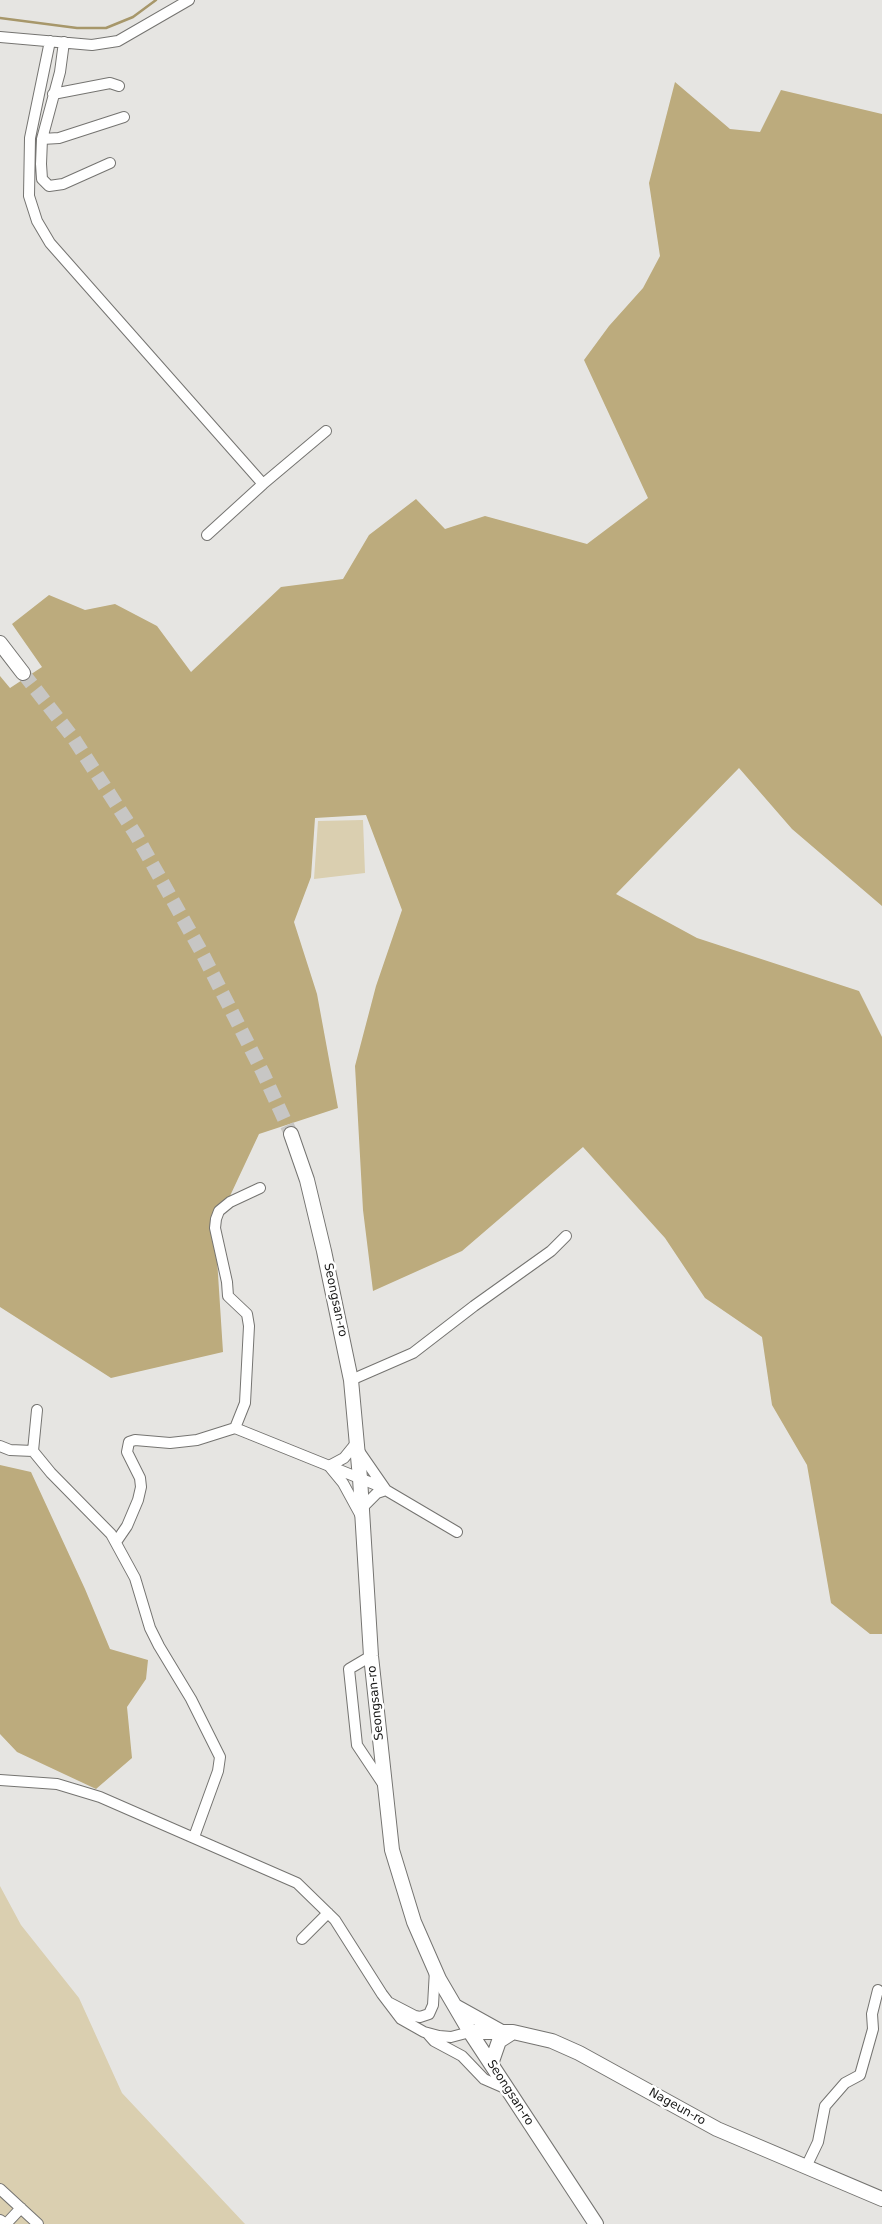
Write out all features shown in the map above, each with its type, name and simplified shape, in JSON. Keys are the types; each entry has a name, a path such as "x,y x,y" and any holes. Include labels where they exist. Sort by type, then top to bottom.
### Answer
{"main road":[{"path":"0,644 23,673"},
{"name":"Seongsan-ro","path":"291,1134 307,1180 351,1380 360,1478 371,1656 392,1850 414,1922 435,1970 470,2032 596,2224"},
{"path":"455,2006 507,2032 499,2041 491,2064"},
{"name":"Nageun-ro","path":"470,2032 507,2032 541,2038 579,2053 717,2129 882,2199"}],"street":[{"path":"0,37 92,45 118,41 189,0"},
{"path":"50,41 30,138 29,196 37,221 50,243 263,484"},
{"path":"64,42 60,72 42,139 41,173 45,184 49,186 63,184 110,163"},
{"path":"53,94 104,84 119,86"},
{"path":"42,139 59,138 124,117"},
{"path":"207,535 263,484 326,431"},
{"path":"235,1428 245,1403 250,1326 246,1314 228,1296 228,1282 215,1228 219,1211 230,1202 260,1188"},
{"path":"351,1380 413,1353 474,1306 552,1251 566,1236"},
{"path":"37,1410 33,1450 63,1486 112,1534 135,1578 150,1628 158,1646 190,1699 220,1757 218,1771 194,1837"},
{"path":"116,1542 127,1526 141,1488 140,1478 127,1452 130,1442 135,1440 170,1443 197,1440 235,1428 386,1490 457,1532"},
{"path":"329,1466 344,1458 357,1445 386,1490"},
{"path":"0,1446 10,1450 33,1450"},
{"path":"329,1466 343,1483 362,1514 377,1493 386,1490"},
{"path":"371,1656 349,1669 357,1745 385,1787"},
{"path":"0,1780 57,1784 100,1797 297,1884 335,1920 387,2002 401,2019 426,2032 451,2036 470,2032"},
{"path":"302,1939 328,1912"},
{"path":"387,2002 420,2018 429,2014 433,2005 435,1970"},
{"path":"806,2167 818,2142 825,2106 845,2083 860,2075 873,2029 872,2014 878,1990"},
{"path":"426,2032 434,2041 462,2056 484,2079 507,2089"},
{"path":"0,2189 38,2224"},
{"path":"0,2220 6,2224 20,2208"}],"shaded area":[{"path":"675,82 730,129 760,132 781,90 882,114 882,906 792,829 739,768 616,894 697,938 859,991 882,1037 882,1634 870,1634 831,1603 807,1465 772,1405 762,1337 705,1298 665,1238 583,1147 462,1251 373,1291 363,1210 355,1066 376,986 402,910 366,815 315,818 311,877 294,922 317,994 338,1108 259,1134 215,1228 223,1352 111,1378 0,1307 0,676 10,688 42,667 12,624 49,595 85,610 115,604 157,626 191,672 281,587 343,579 369,535 416,499 445,529 485,516 587,544 648,498 584,360 609,326 643,288 660,256 649,183"},
{"path":"363,820 365,873 314,879 318,821"},
{"path":"0,1465 31,1472 85,1589 110,1649 148,1660 146,1679 127,1707 132,1758 96,1789 17,1752 0,1734"},
{"path":"0,1886 21,1925 79,1998 122,2093 245,2224 0,2224"}],"waterway":[{"path":"0,18 77,28 106,28 133,17 156,0"}],"tunnel":[{"path":"23,673 74,739 136,835 201,951 263,1073 291,1134"}]}
